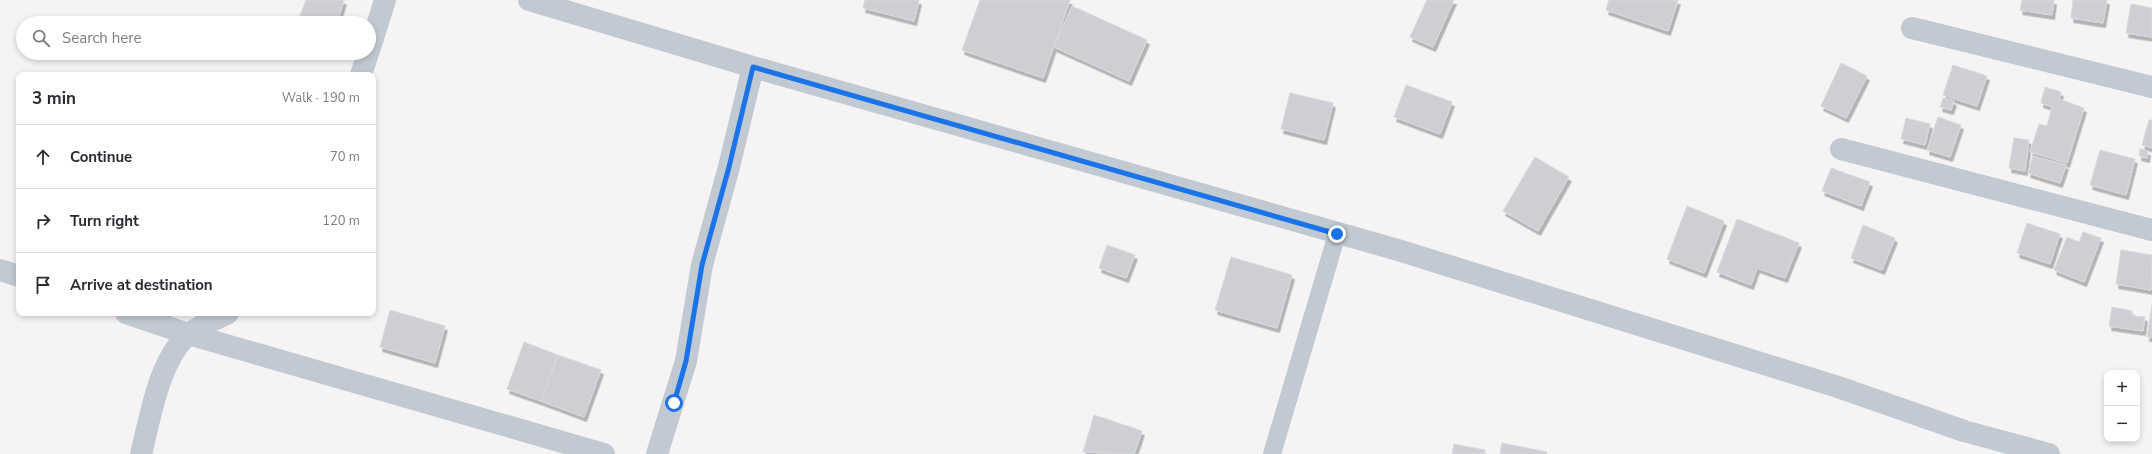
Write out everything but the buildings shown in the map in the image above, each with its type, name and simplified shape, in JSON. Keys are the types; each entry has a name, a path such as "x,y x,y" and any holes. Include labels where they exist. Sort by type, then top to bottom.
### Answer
{"street":[{"path":"376,29 385,0"},
{"path":"529,0 753,67 1337,234 1398,250 1830,385 1964,431 2049,454"},
{"path":"1912,28 2152,87"},
{"path":"362,72 366,60"},
{"path":"657,454 686,361 702,265 729,167 753,67"},
{"path":"1841,149 2152,230"},
{"path":"0,270 16,275"},
{"path":"135,316 188,334 604,454"},
{"path":"141,454 158,389 169,359 188,334 222,316"}],"lane":[{"path":"1272,454 1337,234"}],"route":[{"path":"674,403 686,361 702,265 729,167 753,67 1337,234"}]}
